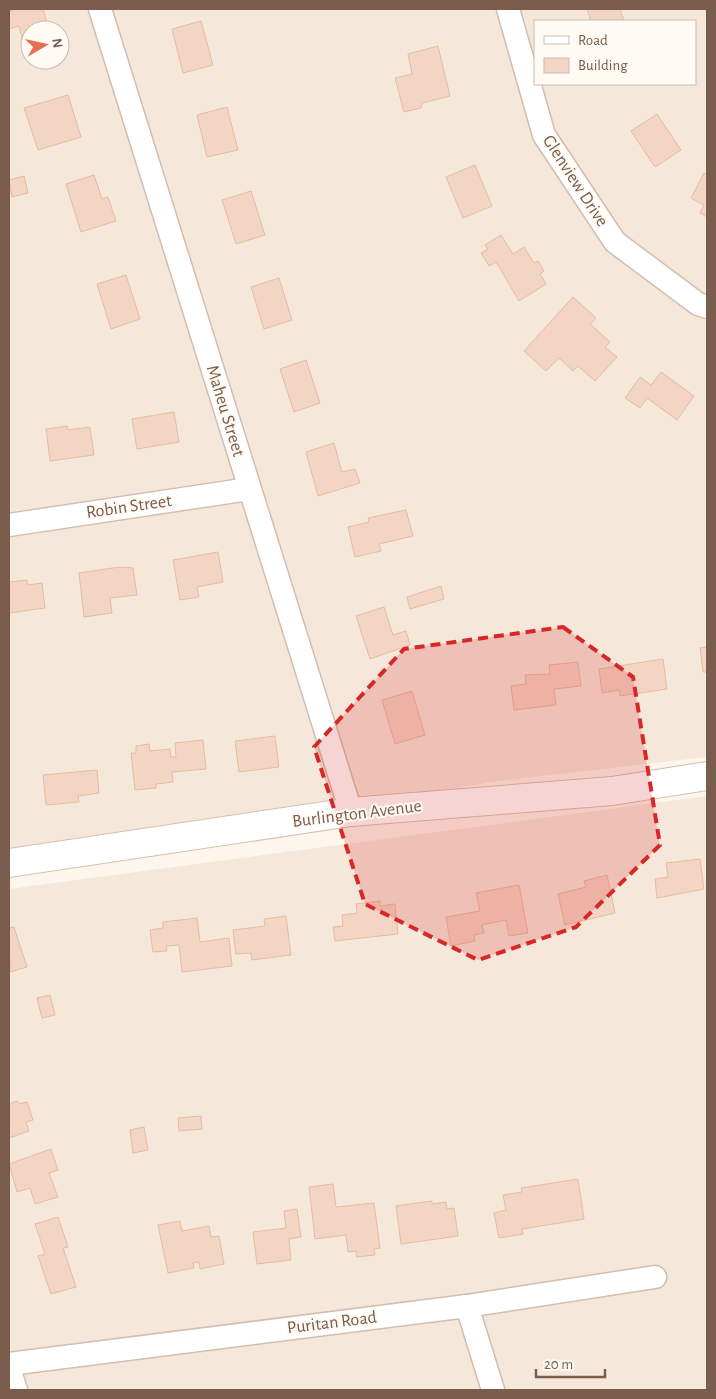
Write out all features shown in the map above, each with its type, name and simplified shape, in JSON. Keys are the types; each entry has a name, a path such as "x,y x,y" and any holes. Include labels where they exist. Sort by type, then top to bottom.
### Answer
{"main road":[{"name":"Burlington Avenue","path":"9,863 351,812 612,791 707,776"}],"street":[{"name":"Maheu Street","path":"100,9 351,812"},
{"name":"Glenview Drive","path":"508,9 544,135 615,242 698,304 707,307"},
{"name":"Robin Street","path":"9,525 249,489"},
{"name":"Puritan Road","path":"9,1364 467,1306 655,1277"},
{"path":"467,1306 493,1390"},
{"path":"9,1368 16,1390"}],"highlighted area":[{"path":"563,627 633,677 660,845 576,927 478,960 365,904 314,747 404,649"}],"shaded area":[{"path":"9,9 707,9 707,757 491,782 9,872"},
{"path":"707,796 707,1390 9,1390 9,889"}],"building":[{"path":"16,9 43,9 46,20 20,20 20,30 19,26 9,29 9,11"},
{"path":"587,9 620,9 624,20 591,20"},
{"path":"201,21 213,65 183,73 172,29"},
{"path":"438,46 450,96 422,103 421,108 404,112 395,78 412,74 408,54"},
{"path":"68,95 81,137 38,150 24,108"},
{"path":"227,107 238,150 207,157 197,115"},
{"path":"657,114 681,150 655,167 631,131"},
{"path":"475,165 492,206 463,218 446,177"},
{"path":"704,173 707,175 707,217 700,213 704,205 691,198"},
{"path":"94,175 102,199 108,197 116,221 81,232 66,184"},
{"path":"24,176 28,193 12,197 9,180"},
{"path":"251,191 265,235 236,244 222,200"},
{"path":"501,235 513,254 524,247 534,263 538,261 544,271 540,274 546,284 519,301 496,262 489,266 481,253 488,249 485,245"},
{"path":"126,275 140,319 111,329 97,284"},
{"path":"279,278 292,320 264,329 251,287"},
{"path":"573,297 596,318 590,324 610,342 605,347 617,357 595,381 578,366 573,371 559,358 546,371 524,351"},
{"path":"306,360 320,403 294,412 280,369"},
{"path":"661,372 694,396 677,420 647,398 640,408 625,398 640,377 651,385"},
{"path":"174,412 179,442 137,449 132,419"},
{"path":"67,426 68,430 90,427 94,455 50,461 46,429"},
{"path":"334,443 342,472 355,469 360,483 318,496 306,452"},
{"path":"406,510 413,536 379,544 381,551 355,557 348,527 369,522 368,518"},
{"path":"218,552 223,582 197,587 199,597 180,600 173,560"},
{"path":"119,567 133,568 137,595 110,598 112,613 84,617 79,573"},
{"path":"27,580 28,585 42,583 45,608 9,613 9,582"},
{"path":"441,586 444,599 410,609 407,597"},
{"path":"384,607 393,635 406,631 410,645 370,659 356,616"},
{"path":"707,647 707,672 703,672 700,648"},
{"path":"663,659 667,689 620,696 619,690 602,693 599,669"},
{"path":"578,662 581,686 554,689 556,705 514,710 511,686 526,684 525,675 550,674 549,665"},
{"path":"412,691 425,735 395,744 382,700"},
{"path":"275,736 279,767 239,772 235,741"},
{"path":"203,740 206,769 172,772 173,782 156,784 156,788 135,790 131,753 136,753 136,746 149,744 150,751 170,749 171,757 176,757 175,743"},
{"path":"97,770 99,793 78,796 79,802 46,805 43,775"},
{"path":"700,859 704,889 657,898 655,879 668,877 666,863"},
{"path":"607,875 615,913 565,925 558,894 586,887 584,881"},
{"path":"519,885 528,933 509,936 506,920 482,925 484,933 474,935 475,941 451,946 446,917 480,911 476,893"},
{"path":"380,901 380,906 395,904 398,934 335,941 333,927 343,926 342,915 357,913 356,904"},
{"path":"286,916 291,955 252,960 251,953 236,954 233,930 265,926 264,919"},
{"path":"197,918 200,942 229,938 232,966 182,972 179,945 166,946 167,951 153,952 150,930 163,928 163,922"},
{"path":"14,927 27,967 10,972 9,928"},
{"path":"50,995 55,1015 42,1018 37,998"},
{"path":"17,1101 20,1104 27,1102 33,1120 26,1122 29,1131 9,1138 9,1104"},
{"path":"201,1116 202,1129 179,1131 178,1118"},
{"path":"144,1127 148,1150 133,1153 130,1130"},
{"path":"51,1149 58,1170 49,1173 58,1197 35,1204 30,1188 17,1192 9,1164"},
{"path":"578,1179 584,1219 522,1229 523,1234 499,1238 494,1213 506,1210 503,1195 522,1192 521,1188"},
{"path":"333,1184 336,1207 374,1203 380,1248 374,1249 375,1255 357,1257 356,1251 348,1252 346,1235 315,1239 309,1187"},
{"path":"432,1201 432,1204 446,1202 447,1209 454,1208 458,1236 401,1244 396,1206"},
{"path":"297,1209 301,1237 289,1239 291,1260 257,1264 253,1232 286,1228 284,1211"},
{"path":"58,1217 68,1247 63,1248 76,1287 51,1294 38,1256 45,1254 35,1224"},
{"path":"180,1221 182,1231 209,1226 211,1237 219,1236 224,1264 200,1269 199,1262 193,1263 194,1268 168,1273 158,1225"}]}
